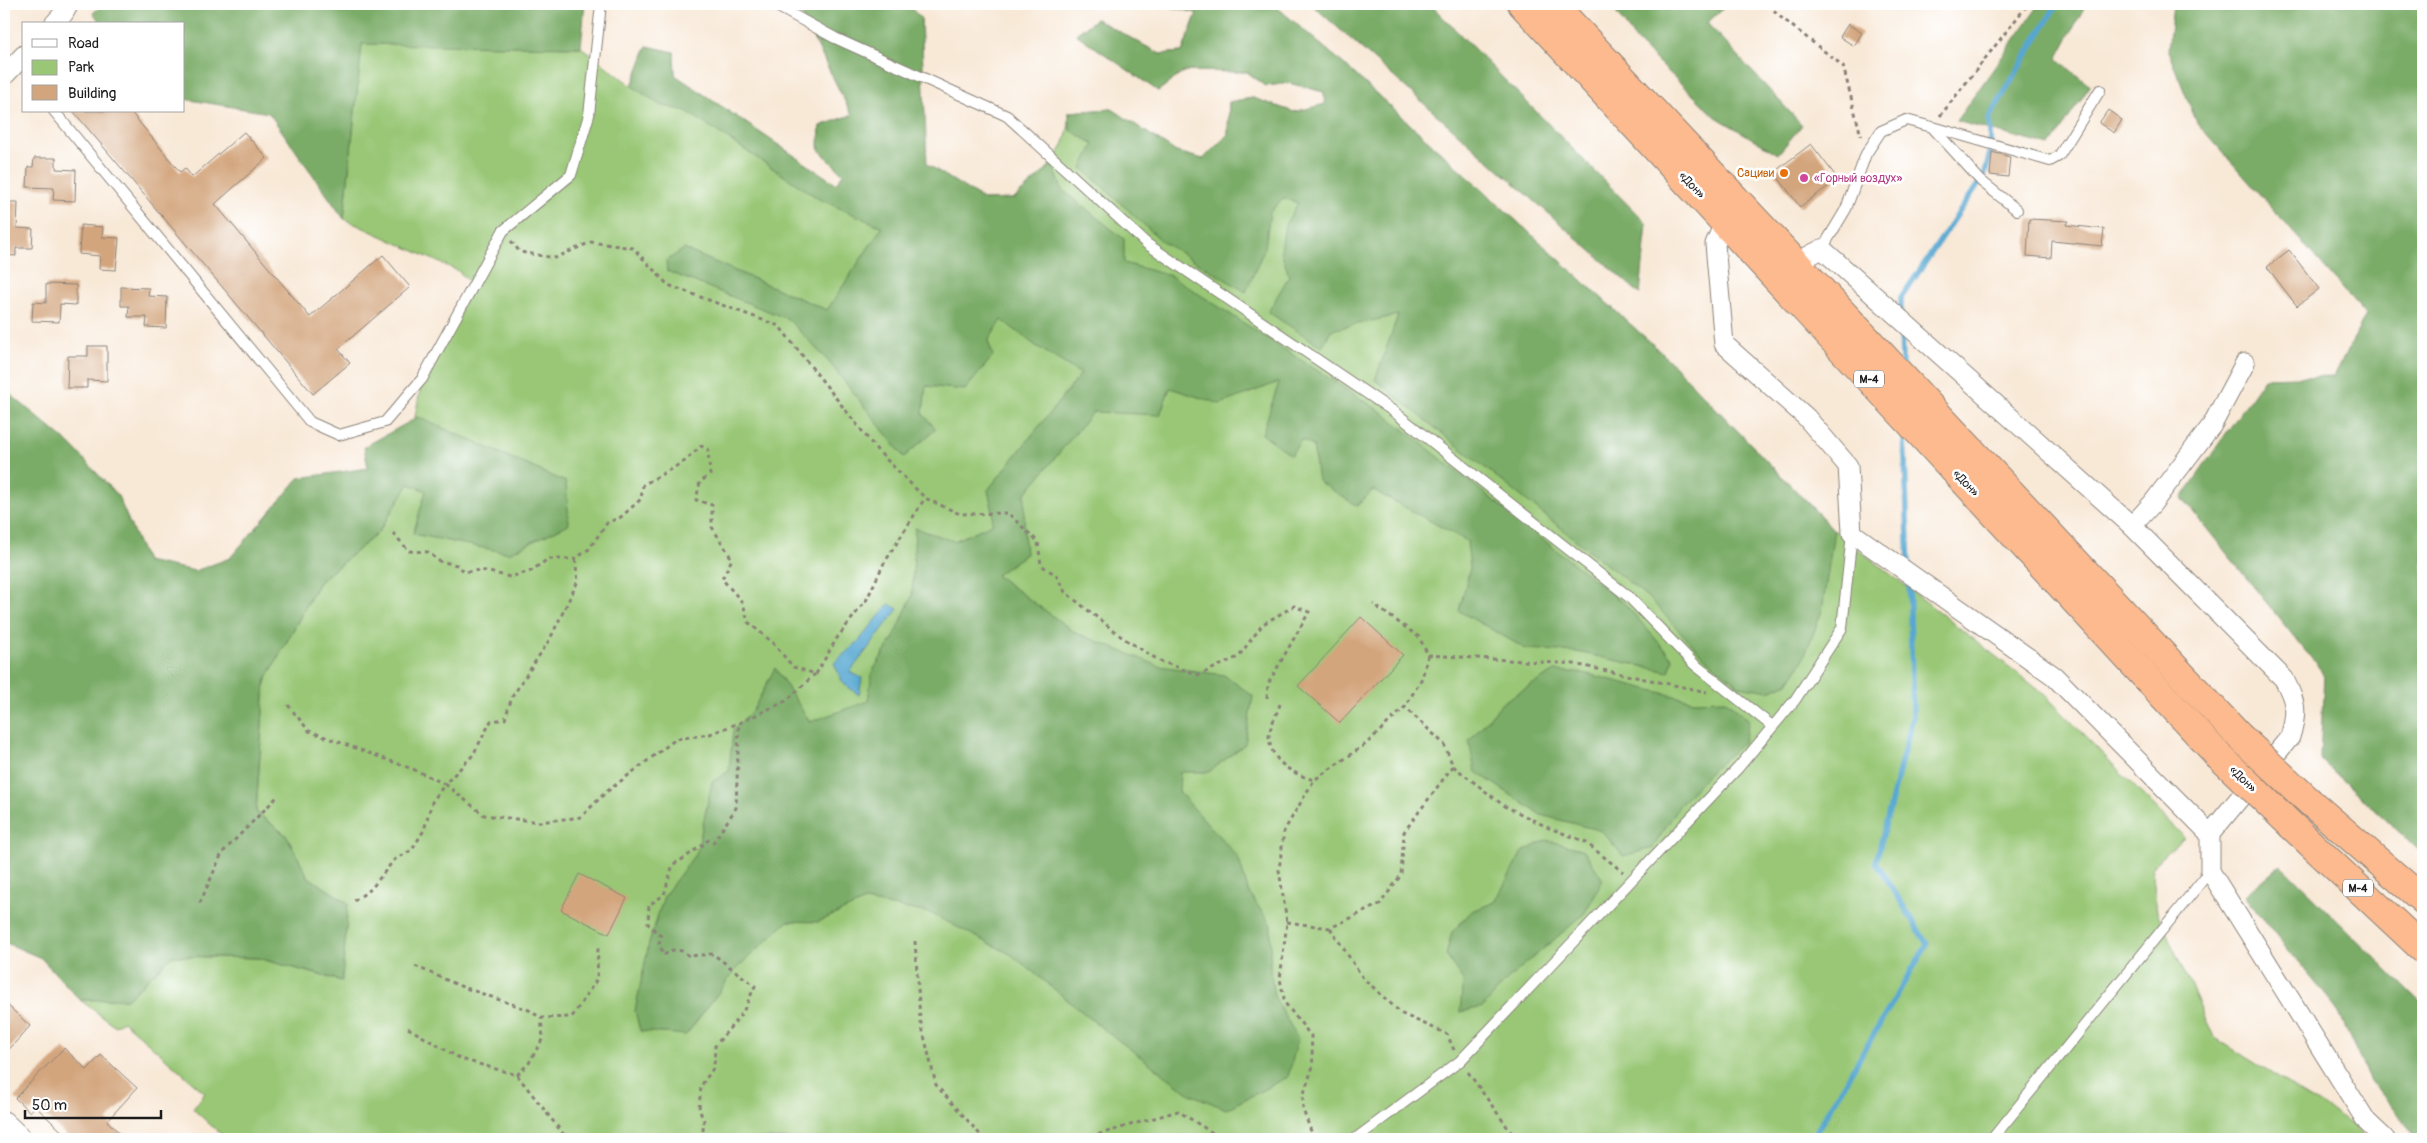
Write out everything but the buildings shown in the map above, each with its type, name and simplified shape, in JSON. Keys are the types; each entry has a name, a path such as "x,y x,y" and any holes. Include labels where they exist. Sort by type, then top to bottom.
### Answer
{"highway":[{"name":"«Дон»","path":"1522,4 2217,754 2423,950"},
{"name":"«Дон»","path":"1553,4 2239,736 2310,802 2423,900"}],"street":[{"path":"56,22 69,4"},
{"path":"1725,221 1715,244 1724,344 1806,417 1848,466 1852,533 2054,676 2210,834"},
{"path":"1795,263 1822,249 2132,526 2228,620 2284,679 2295,700 2295,721 2290,737 2210,834 2210,871 2367,1122 2385,1139"},
{"path":"2132,526 2152,504 2212,425 2245,364"},
{"path":"4,1120 23,1139"}],"lane":[{"path":"55,112 310,422 339,435 385,422 422,379 503,231 571,176 589,115 601,4"},
{"path":"773,4 835,38 1007,116 1147,244 1393,411 1629,597 1694,664 1772,726"},
{"path":"1822,249 1846,209 1866,154 1881,131 1906,120 2050,161 2059,156 2100,90"},
{"path":"1932,127 1981,181 2017,210"},
{"path":"1355,1139 1460,1061 1738,768 1795,700 1842,628 1852,533"},
{"path":"1992,1139 2210,871"}],"path":[{"path":"1769,4 1778,15 1843,66 1866,154"},
{"path":"1932,127 2028,4"},
{"path":"503,231 520,252 555,258 592,242 633,248 668,285 779,326 877,450 925,498 960,514 1008,512 1038,542 1041,565 1056,575 1065,592 1123,638 1160,661 1199,675 1238,657 1263,624 1294,606 1309,612 1268,684 1267,698"},
{"path":"393,533 409,551 428,552 439,561 457,565 465,572 481,570 510,577 531,571 548,559 575,559 589,549 607,524 621,517 641,499 643,484 685,461 701,446 708,449 710,475 700,482 696,500 712,505 712,527 732,559 722,579 743,603 748,622 773,643 793,667 816,674"},
{"path":"288,705 309,731 415,770 444,784 484,815 540,822 581,817 605,793 676,739 710,734 740,723 786,702 816,674 837,638 867,599 883,565 925,498"},
{"path":"354,901 371,889 394,860 412,850 424,830 432,802 444,784 473,755 491,721 505,719 512,697 550,639 578,581 575,559"},
{"path":"1314,1139 1303,1110 1303,1096 1312,1066 1311,1036 1285,1003 1280,980 1287,922 1279,870 1284,831 1314,780 1366,744 1405,707 1422,678 1428,655 1419,637 1373,604"},
{"path":"1428,655 1574,664 1700,692 1731,692"},
{"path":"1280,704 1269,736 1274,756 1292,774 1314,780"},
{"path":"1405,707 1444,744 1453,766 1503,806 1549,828 1584,841 1631,880"},
{"path":"702,1139 704,1121 699,1109 701,1086 714,1067 715,1046 743,1012 755,986 713,954 689,956 682,951 672,950 664,956 659,944 661,936 648,924 648,915 649,905 664,895 673,864 688,858 693,851 702,846 702,843 709,840 713,843 736,808 740,723"},
{"path":"1287,922 1330,928 1380,904 1401,875 1404,832 1453,766"},
{"path":"200,903 222,853 277,797"},
{"path":"1330,928 1363,978 1402,1014 1447,1034 1460,1061 1516,1139"},
{"path":"915,940 920,1019 936,1085 984,1139"},
{"path":"415,966 460,986 529,1010 542,1018 572,1017 597,980 598,947"},
{"path":"517,1075 529,1063 542,1038 542,1018"},
{"path":"408,1028 462,1059 517,1075 563,1137 585,1139"},
{"path":"1083,1139 1178,1112 1222,1139"}],"green space":[{"path":"104,4 585,4 581,47 362,44 344,219 269,113 185,99 185,22 100,22 93,13"},
{"path":"796,4 908,4 921,19 926,164 984,200 1014,199 1035,181 1053,162 1060,151 1068,126 1069,112 1112,109 1176,152 1203,159 1228,134 1229,102 1253,98 1294,112 1325,105 1324,92 1289,83 1266,86 1247,72 1185,71 1158,91 1076,34 1096,19 1160,54 1182,52 1197,13 1159,4 1273,4 1339,60 1661,352 1834,530 2044,694 2184,837 2152,867 2157,912 2214,1037 2354,1126 2366,1139 226,1139 193,1109 205,1093 123,1021 115,1026 80,1000 127,999 172,956 258,958 341,981 348,903 308,877 287,836 256,812 265,682 319,582 378,533 400,498 422,379 473,285 458,271 344,219 362,43 581,47 632,86 647,46 674,52 675,75 836,184 843,174 819,150 820,126 852,115"},
{"path":"796,4 908,4 921,19 927,164 984,200 1014,199 1053,164 1062,190 1124,239 1124,263 1171,276 1383,413 1626,605 1673,659 1669,672 1577,652 1526,649 1459,611 1470,568 1467,541 1373,490 1357,506 1318,481 1313,446 1301,440 1291,455 1262,434 1279,382 1220,404 1170,388 1160,415 1093,412 1025,494 1024,532 1026,554 996,575 1076,633 1159,666 1224,675 1253,696 1245,744 1209,772 1180,772 1179,792 1238,857 1249,893 1271,925 1270,968 1274,996 1298,1039 1288,1077 1226,1109 1190,1094 1102,1028 1012,955 930,913 865,901 818,922 788,921 738,967 686,1035 640,1031 635,1011 649,943 664,896 697,852 712,782 729,771 733,730 753,710 775,668 810,722 868,701 872,672 894,637 912,596 915,528 954,541 992,524 993,512 988,490 1081,374 1036,346 1002,320 988,341 993,356 965,390 926,386 923,414 936,429 904,457 829,362 788,319 667,271 666,261 684,249 827,310 882,227 819,199 686,111 660,105 632,86 647,46 674,52 675,75 836,184 843,174 819,150 820,126 852,115"},
{"path":"1159,4 1273,4 1339,60 1661,352 1834,530 1822,611 1803,660 1788,683 1769,691 1739,686 1703,656 1651,600 1375,380 1398,315 1331,330 1322,347 1268,312 1289,276 1281,251 1285,225 1298,203 1283,198 1270,212 1265,247 1246,292 1163,242 1082,168 1094,144 1070,130 1069,112 1112,109 1176,152 1203,159 1228,134 1229,102 1253,98 1294,112 1325,104 1324,92 1289,83 1266,86 1247,72 1185,71 1158,91 1076,34 1096,19 1160,54 1182,52 1197,13"},
{"path":"1311,4 1430,4 1647,224 1640,294"},
{"path":"1610,4 1728,4 1707,23 1802,125 1778,154 1716,117 1637,42"},
{"path":"2040,4 2086,4 2057,59 2090,86 2050,146 1956,121"},
{"path":"2173,4 2423,4 2423,854 2320,759 2324,674 2182,498 2264,378 2334,376 2366,315 2197,123 2168,51"},
{"path":"4,389 71,445 118,496 146,561 195,571 230,558 299,478 368,468 364,447 418,417 566,482 569,524 509,553 413,534 426,491 409,484 378,533 319,582 265,682 256,812 287,836 308,877 348,903 342,981 258,958 172,956 127,999 80,1000 41,958 4,942"},
{"path":"1555,671 1584,673 1694,701 1725,700 1749,720 1744,742 1707,775 1679,806 1653,848 1623,856 1602,831 1541,815 1475,771 1469,741 1503,702"},
{"path":"1546,840 1584,850 1603,880 1584,914 1509,978 1483,1007 1460,1012 1463,980 1446,955 1452,932 1472,911 1495,902 1522,852"},
{"path":"2281,865 2423,1005 2423,1139 2418,1139 2370,1081 2337,1009 2244,896"}],"water":[{"path":"889,604 898,609 850,672 862,678 859,695 843,683 834,663 858,642"}],"waterway":[{"path":"1901,314 1901,298 1985,174 1991,149 1989,118 2057,4"},
{"path":"1901,325 1902,364"},
{"path":"1904,430 1909,568"},
{"path":"1812,1139 1927,944 1876,862 1913,716 1909,578"}],"place":[{"name":"Сациви","path":"1784,173"},
{"name":"«Горный воздух»","path":"1804,178"}]}
